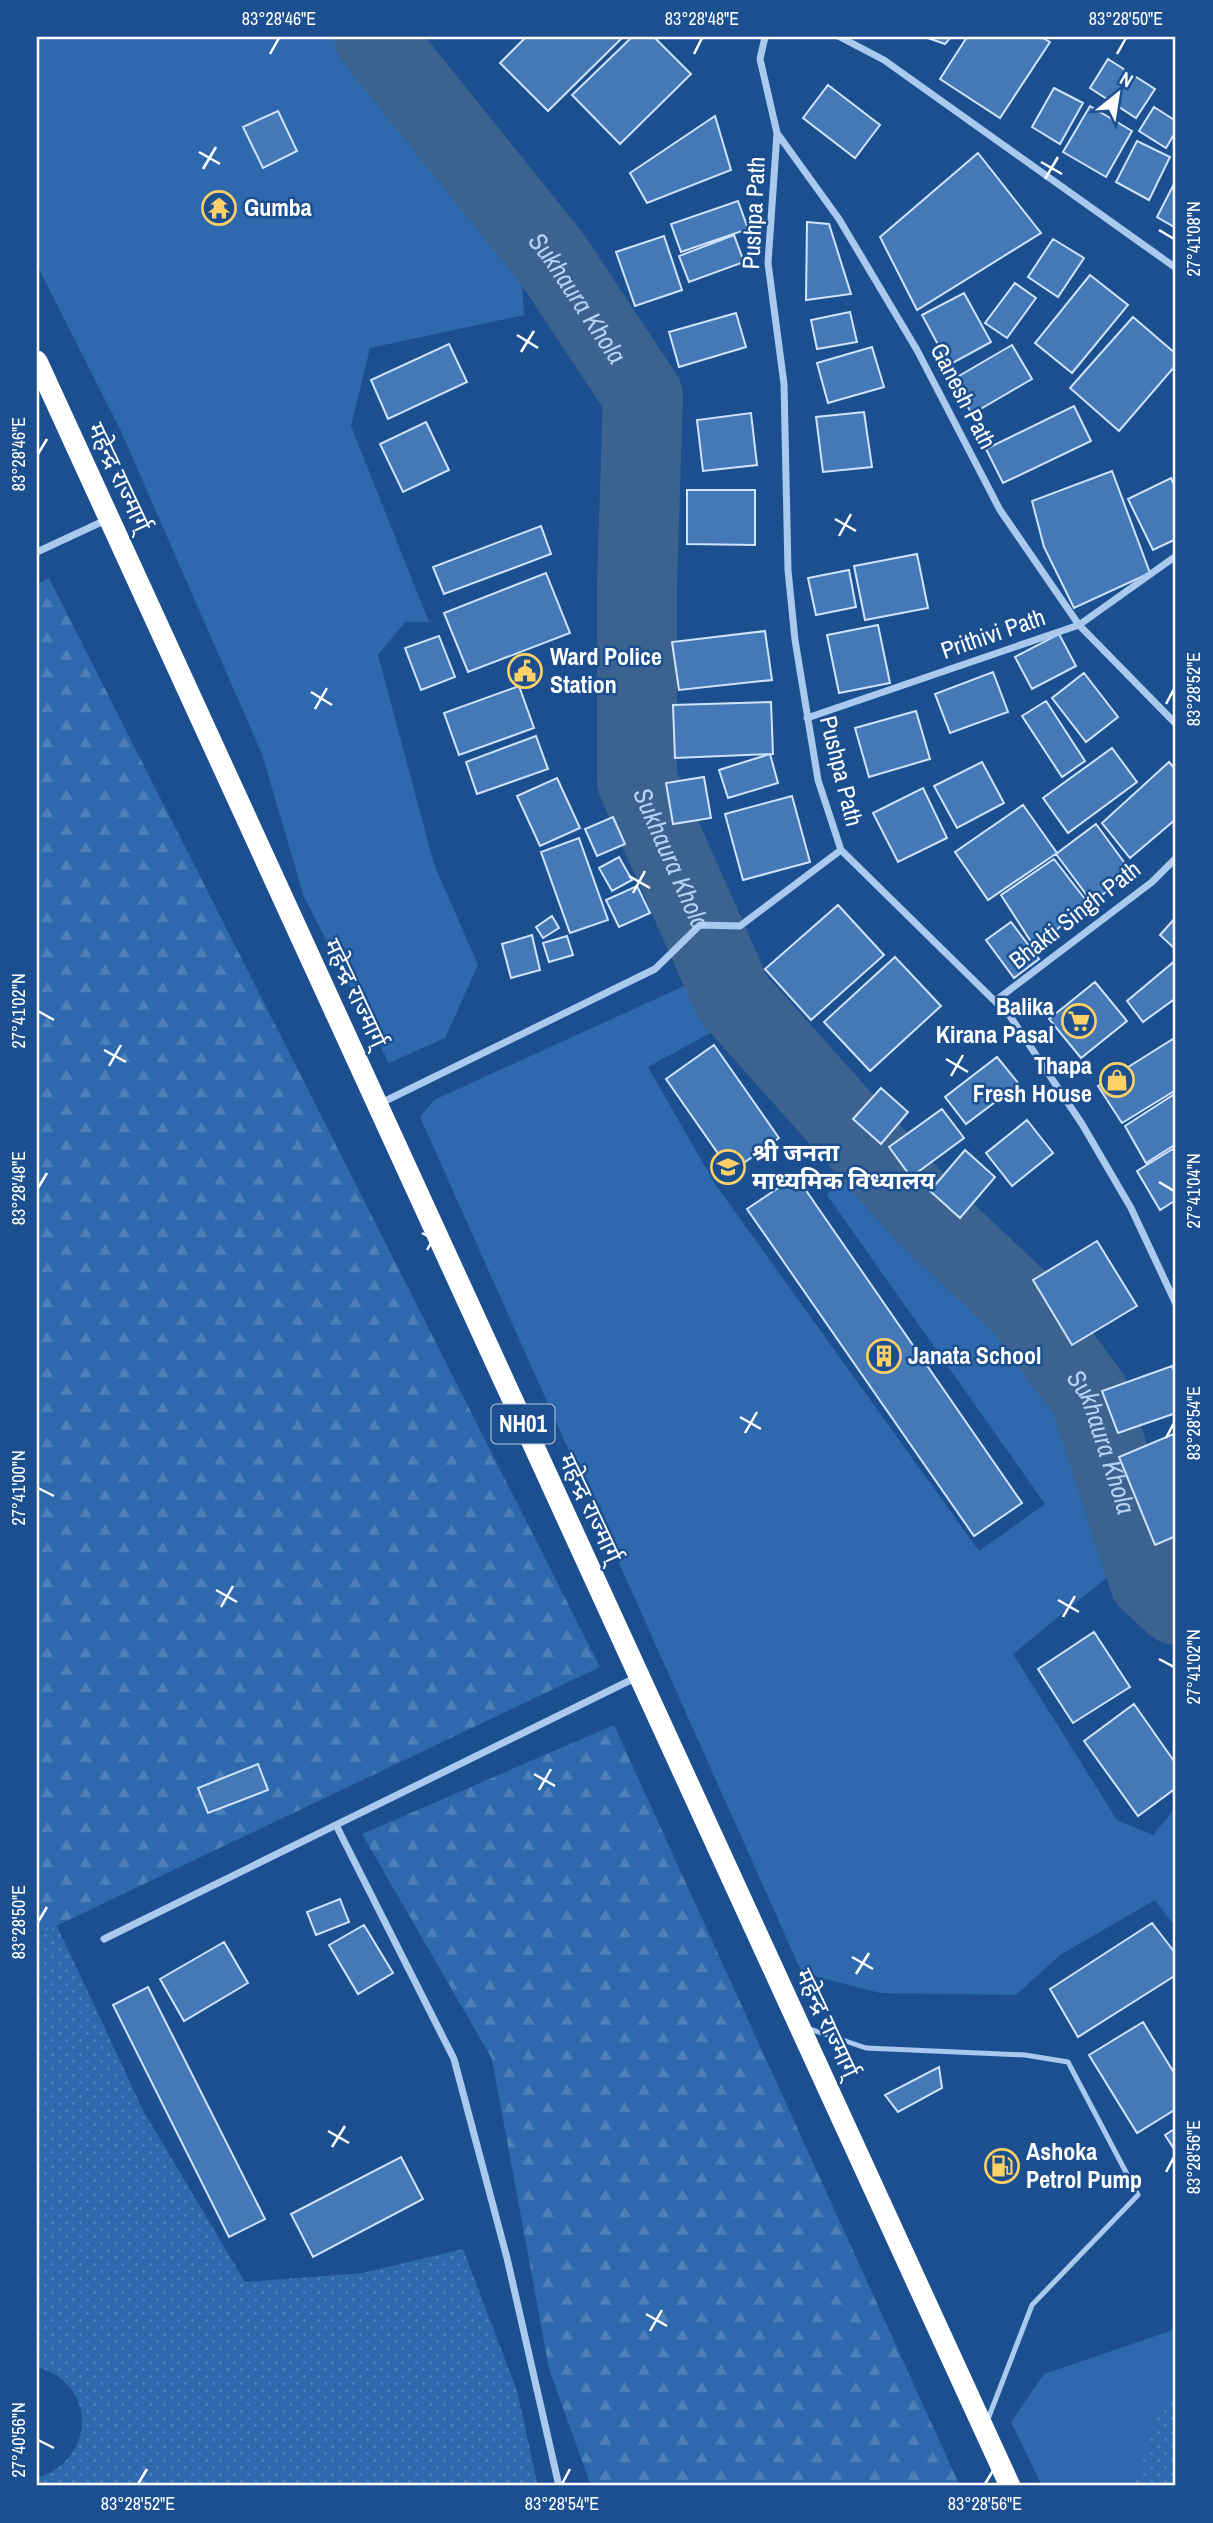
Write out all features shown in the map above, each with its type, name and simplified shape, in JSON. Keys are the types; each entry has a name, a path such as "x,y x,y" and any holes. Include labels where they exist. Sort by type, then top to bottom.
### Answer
{"highway":[{"name":"महेन्द्र राज्मार्ग्","path":"37,360 1010,2486"}],"street":[{"name":"Ganesh Path","path":"765,37 760,59 777,134 839,219 917,350 999,509 1079,625 1176,724"},
{"path":"840,37 884,60 1176,268"},
{"name":"Pushpa Path","path":"777,134 768,263 784,384 788,570 807,718 818,780 841,850 1010,1016 1082,1124 1131,1208 1176,1304"},
{"path":"37,552 109,519"},
{"name":"Prithivi Path","path":"807,718 1079,625 1176,556"},
{"path":"377,1105 655,969 700,925 740,926 841,850"},
{"name":"Bhakti Singh Path","path":"995,1001 1152,882 1176,858"},
{"path":"104,1939 639,1676"},
{"path":"336,1825 454,2059 507,2258 559,2486"}],"lane":[{"path":"799,2026 866,2048 1025,2055 1068,2062 1138,2195 1032,2305 984,2429"}],"green space":[{"path":"37,37 345,37 520,255 524,315 370,348 351,426 429,622 405,622 378,655 434,864 478,965 445,1038 389,1063 304,897 262,754 120,429 37,265"},
{"path":"49,578 600,1667 37,1935 37,584"},
{"path":"693,982 712,1032 648,1067 715,1184 979,1551 1045,1504 827,1195 846,1168 994,1293 1081,1442 1109,1576 1013,1654 1117,1820 1153,1835 1176,1807 1176,1928 1155,1900 1060,1955 1016,1995 880,1993 802,1973 420,1117 434,1100"},
{"path":"614,1725 960,2486 591,2486 549,2369 492,2059 362,1834"},
{"path":"57,1926 144,2112 245,2282 362,2273 463,2249 517,2391 538,2486 37,2486 37,2478 56,2469 70,2455 79,2439 82,2422 79,2405 71,2389 57,2376 37,2367 37,1935"},
{"path":"1176,2329 1176,2486 1042,2486 1011,2422 1044,2374"},
{"path":"1176,2402 1176,2486 1134,2486 1160,2404"}],"building":[{"path":"526,37 623,37 548,111 500,63"},
{"path":"632,37 654,37 691,74 620,144 572,95"},
{"path":"925,37 951,37 945,44"},
{"path":"967,37 1041,37 1050,42 1000,118 940,79"},
{"path":"1108,59 1155,89 1136,118 1090,88"},
{"path":"828,85 880,125 855,158 803,118"},
{"path":"1054,88 1083,103 1060,144 1032,127"},
{"path":"1090,106 1132,131 1106,177 1063,152"},
{"path":"1154,107 1176,121 1176,131 1166,148 1139,131"},
{"path":"278,111 297,151 263,168 243,127"},
{"path":"715,116 731,170 647,203 630,173"},
{"path":"1137,141 1170,157 1149,200 1116,182"},
{"path":"978,153 1041,233 917,310 880,237"},
{"path":"1176,180 1176,228 1157,217"},
{"path":"738,201 748,229 681,252 671,224"},
{"path":"807,222 829,224 851,294 806,300"},
{"path":"734,235 744,262 689,282 679,256"},
{"path":"664,236 682,290 635,306 616,252"},
{"path":"1053,239 1084,258 1058,297 1028,277"},
{"path":"1090,275 1128,305 1072,373 1035,343"},
{"path":"1015,283 1036,298 1007,338 985,323"},
{"path":"964,293 991,342 949,365 922,315"},
{"path":"850,312 857,342 817,349 811,320"},
{"path":"736,313 746,347 679,367 669,332"},
{"path":"1133,317 1176,354 1176,365 1119,431 1070,388"},
{"path":"449,344 467,382 388,419 371,380"},
{"path":"1012,345 1032,379 972,414 952,380"},
{"path":"872,347 884,387 828,403 817,363"},
{"path":"1074,406 1091,441 1003,483 986,449"},
{"path":"864,412 872,467 823,472 816,417"},
{"path":"751,413 757,465 703,471 697,420"},
{"path":"426,422 449,470 403,492 380,444"},
{"path":"1112,471 1150,573 1074,608 1044,547 1032,501"},
{"path":"1171,478 1176,488 1176,539 1153,550 1128,499"},
{"path":"687,490 755,490 755,545 687,544"},
{"path":"541,526 551,554 444,594 433,567"},
{"path":"917,554 928,608 865,620 854,566"},
{"path":"849,570 856,607 816,615 808,578"},
{"path":"546,573 570,633 468,672 444,613"},
{"path":"878,625 890,683 839,693 827,635"},
{"path":"765,631 772,680 679,690 672,642"},
{"path":"1059,634 1076,666 1032,689 1015,657"},
{"path":"439,636 455,677 421,690 405,648"},
{"path":"993,672 1008,712 950,733 935,694"},
{"path":"1084,673 1118,717 1086,742 1052,698"},
{"path":"519,686 534,728 459,755 444,713"},
{"path":"1046,701 1085,761 1062,777 1022,716"},
{"path":"771,702 773,754 675,758 673,705"},
{"path":"916,711 930,759 869,777 855,728"},
{"path":"536,736 548,769 477,794 466,762"},
{"path":"1112,748 1137,782 1068,833 1043,798"},
{"path":"770,754 778,783 728,798 719,770"},
{"path":"982,762 1004,803 957,828 934,786"},
{"path":"1169,762 1176,770 1176,819 1130,858 1102,823"},
{"path":"704,777 711,818 673,824 666,783"},
{"path":"557,778 580,828 540,846 517,796"},
{"path":"923,788 947,838 898,862 873,813"},
{"path":"792,796 810,862 743,880 725,814"},
{"path":"1023,805 1057,853 988,900 955,852"},
{"path":"613,817 625,844 597,856 585,829"},
{"path":"1096,824 1132,873 1092,902 1056,854"},
{"path":"579,838 608,920 570,933 541,852"},
{"path":"619,857 632,880 612,891 599,868"},
{"path":"1054,859 1088,903 1035,948 1001,895"},
{"path":"637,886 650,913 619,927 606,900"},
{"path":"838,905 884,955 811,1020 765,969"},
{"path":"552,916 559,928 543,938 536,927"},
{"path":"1176,917 1176,950 1160,935"},
{"path":"1011,922 1039,959 1014,978 986,940"},
{"path":"532,935 540,970 511,978 502,944"},
{"path":"567,936 573,955 549,962 543,943"},
{"path":"895,957 941,1006 870,1071 824,1022"},
{"path":"1176,960 1176,998 1143,1022 1127,1001"},
{"path":"1095,982 1127,1021 1081,1058 1049,1019"},
{"path":"1176,1037 1176,1090 1122,1123 1098,1086"},
{"path":"714,1045 779,1138 731,1172 666,1079"},
{"path":"997,1057 1019,1084 966,1124 945,1097"},
{"path":"881,1088 908,1112 881,1144 853,1119"},
{"path":"1176,1093 1176,1144 1146,1163 1125,1126"},
{"path":"942,1109 964,1138 911,1177 889,1147"},
{"path":"1027,1120 1053,1153 1012,1186 986,1153"},
{"path":"1176,1147 1176,1200 1160,1210 1137,1171"},
{"path":"965,1150 995,1177 960,1218 930,1191"},
{"name":"Janata School","path":"796,1176 1022,1503 974,1536 747,1209"},
{"path":"1097,1241 1137,1306 1072,1345 1033,1280"},
{"path":"1172,1366 1176,1376 1176,1413 1118,1433 1102,1391"},
{"path":"1176,1433 1176,1536 1155,1545 1119,1457"},
{"path":"1094,1632 1130,1687 1073,1723 1038,1669"},
{"path":"1134,1704 1176,1764 1176,1788 1138,1816 1084,1741"},
{"path":"258,1764 268,1790 208,1813 198,1788"},
{"path":"340,1899 349,1922 316,1935 307,1912"},
{"path":"1152,1923 1176,1954 1176,1975 1078,2037 1050,1989"},
{"path":"364,1925 393,1973 358,1994 329,1945"},
{"path":"224,1942 248,1983 184,2021 160,1979"},
{"path":"148,1987 265,2219 229,2237 113,2005"},
{"path":"1143,2022 1176,2076 1176,2109 1137,2133 1089,2055"},
{"path":"939,2067 942,2088 898,2112 885,2095"},
{"path":"1176,2128 1176,2152 1165,2135"},
{"path":"401,2157 423,2199 313,2257 291,2214"}],"waterway":[{"name":"Sukhaura Khola","path":"374,37 551,257 643,396 637,584 637,781 733,998 927,1215 1024,1306 1089,1395 1149,1580 1176,1605"}],"place":[{"name":"Gumba","path":"219,208"},
{"name":"Ward Police Station","path":"525,671"},
{"name":"Balika Kirana Pasal","path":"1079,1021"},
{"name":"Thapa Fresh House","path":"1117,1080"},
{"name":"श्री जनता माध्यमिक विध्यालय","path":"728,1167"},
{"name":"Janata School","path":"884,1356"},
{"name":"Ashoka Petrol Pump","path":"1002,2166"}]}
